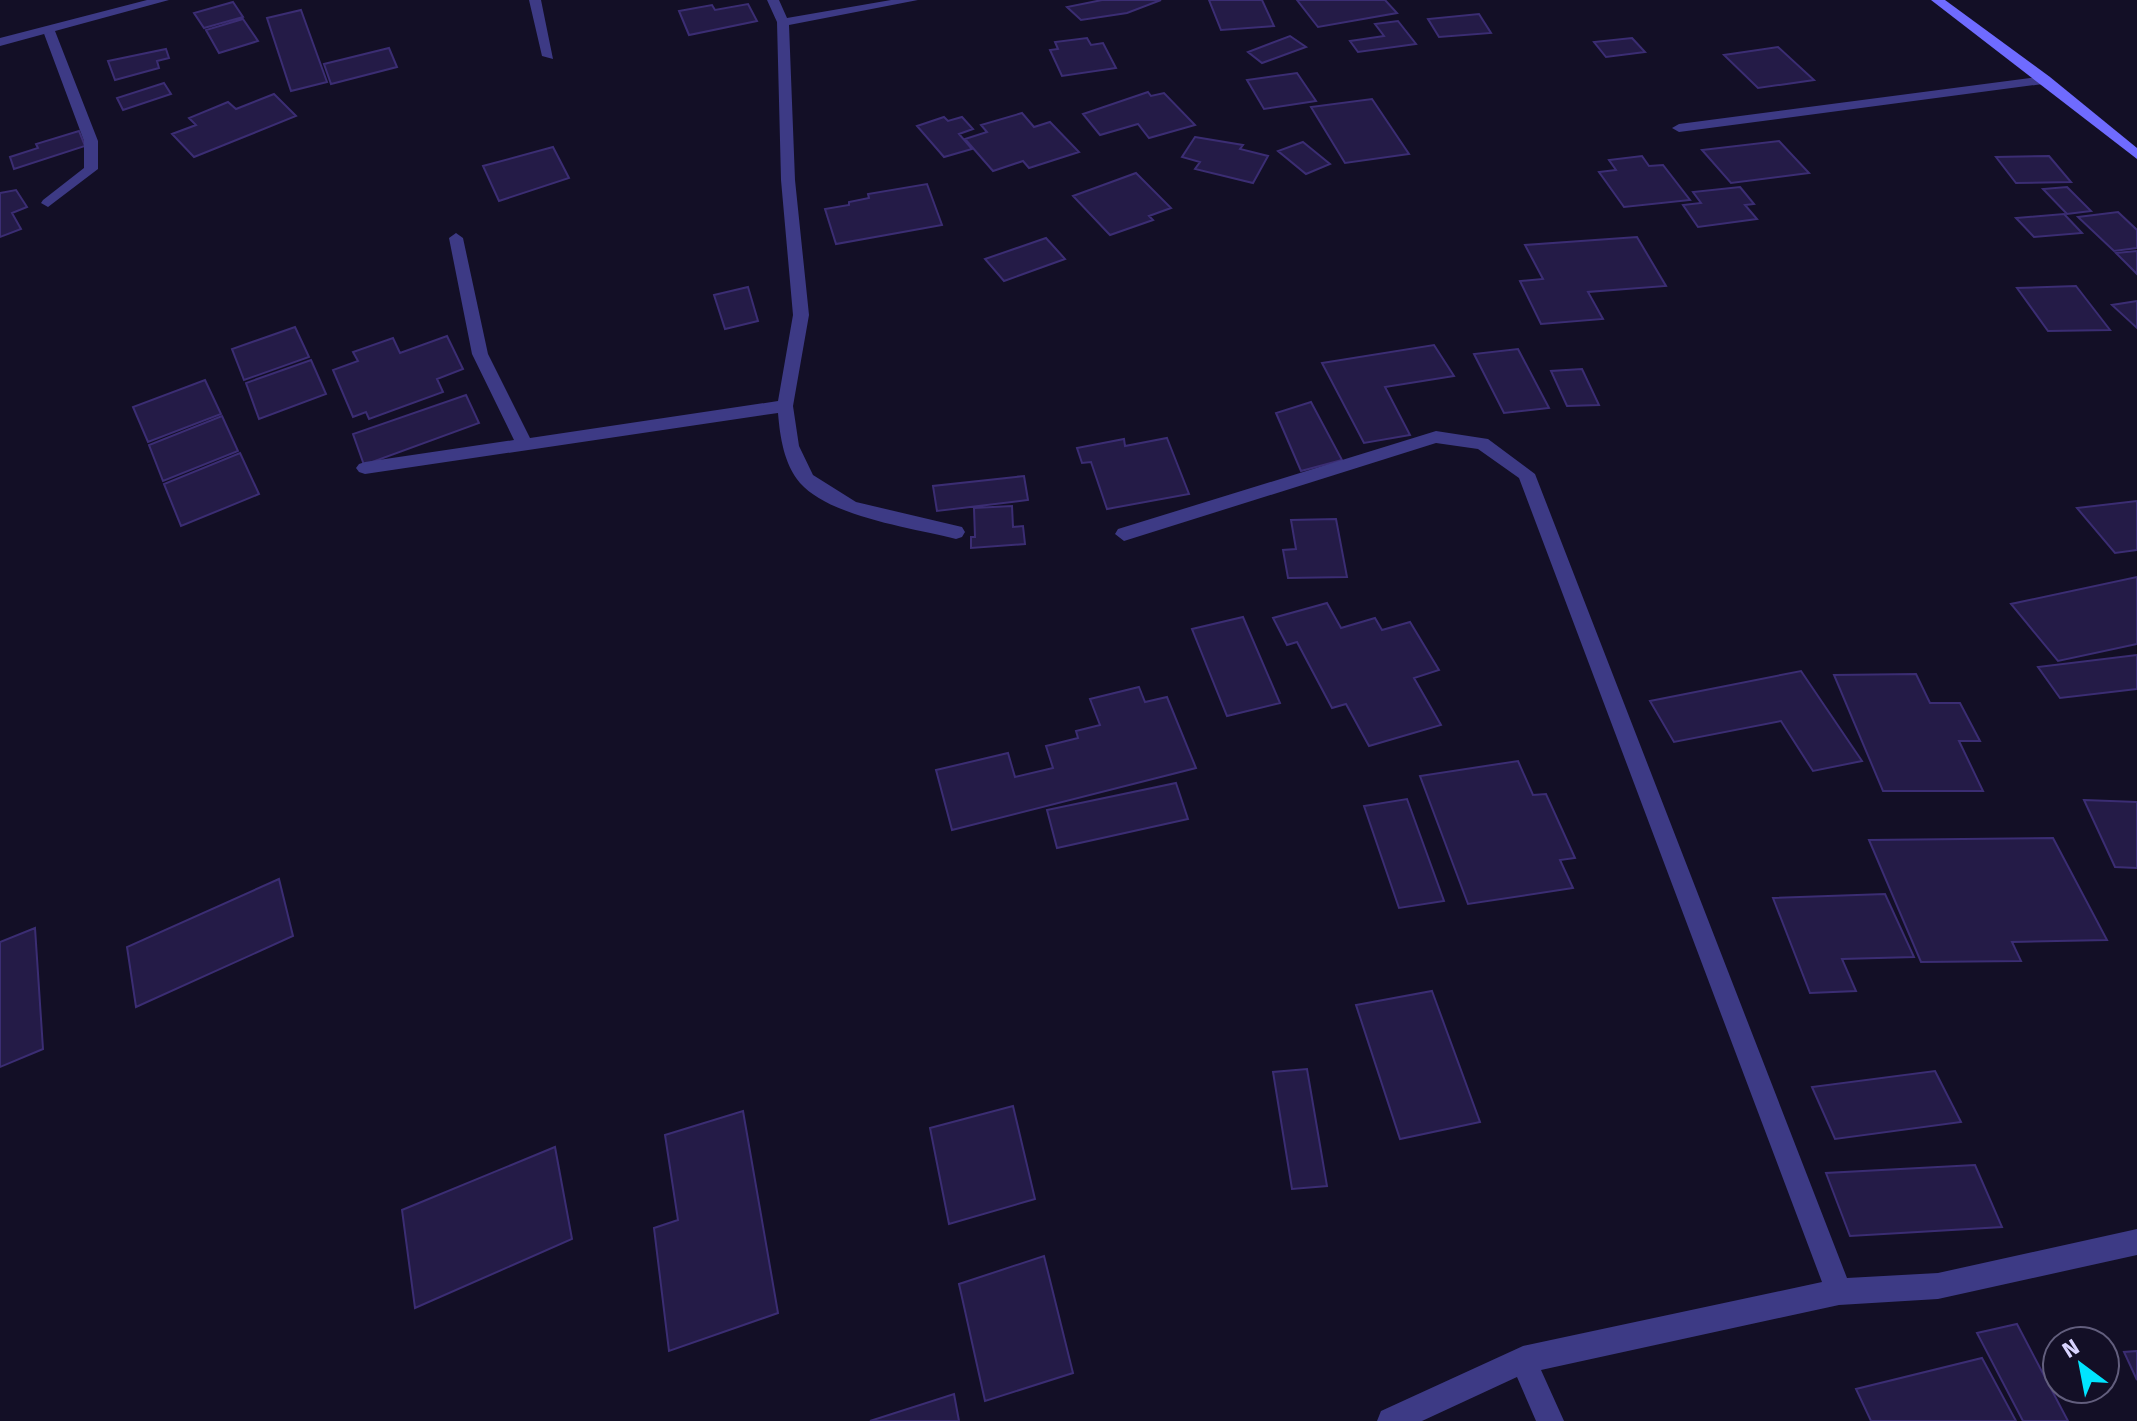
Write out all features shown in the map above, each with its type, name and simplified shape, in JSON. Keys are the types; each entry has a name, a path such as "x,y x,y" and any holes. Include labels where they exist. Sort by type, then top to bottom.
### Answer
{"street":[{"path":"0,42 75,20 163,0"},
{"path":"535,0 548,56"},
{"path":"773,0 783,22 788,180 801,315 785,406 790,446 807,479 851,507 956,532"},
{"path":"783,22 912,0"},
{"path":"1937,0 2045,80 2137,155"},
{"path":"48,203 91,169 91,141 49,31"},
{"path":"1679,128 2045,80"},
{"path":"456,238 480,354 524,442"},
{"path":"365,468 524,442 785,406"},
{"path":"1124,534 1436,437 1482,443 1526,474 1839,1292"},
{"path":"1391,1421 1523,1360 1839,1292 1938,1286 2137,1242"},
{"path":"1523,1360 1550,1421"}],"building":[{"path":"1102,0 1161,0 1127,13 1081,20 1067,7"},
{"path":"1209,0 1262,0 1274,26 1221,30"},
{"path":"1297,0 1385,0 1397,13 1318,27"},
{"path":"233,2 243,17 204,28 194,13"},
{"path":"748,4 757,21 689,35 679,11 712,5 715,10"},
{"path":"301,10 327,82 291,91 267,18"},
{"path":"1479,14 1491,33 1439,37 1428,19"},
{"path":"243,19 258,41 219,53 206,30"},
{"path":"1398,21 1416,44 1358,52 1350,41 1384,36 1375,24"},
{"path":"1290,36 1306,47 1262,63 1248,52"},
{"path":"1087,38 1091,45 1103,43 1116,68 1062,76 1050,50 1058,49 1055,42"},
{"path":"1632,38 1645,52 1606,57 1594,42"},
{"path":"1778,47 1814,80 1758,88 1724,55"},
{"path":"389,48 397,67 331,84 324,64"},
{"path":"166,49 169,58 157,61 159,68 115,80 108,61"},
{"path":"1297,73 1316,101 1264,109 1247,80"},
{"path":"164,83 171,94 123,110 117,98"},
{"path":"1148,92 1151,96 1164,93 1195,125 1149,138 1138,124 1100,135 1083,114"},
{"path":"274,94 296,116 194,157 172,134 196,125 189,118 228,102 236,109"},
{"path":"1372,99 1409,154 1345,163 1311,107"},
{"path":"1022,113 1034,127 1050,122 1079,152 1029,168 1023,161 993,171 965,139 987,132 981,125"},
{"path":"944,117 948,121 962,117 973,129 959,134 972,149 944,157 917,126"},
{"path":"79,131 85,146 14,169 10,157 38,148 36,144"},
{"path":"1195,137 1243,145 1240,149 1268,156 1253,183 1195,169 1200,162 1182,157"},
{"path":"1779,141 1809,173 1731,183 1702,150"},
{"path":"1303,142 1330,164 1306,174 1278,151"},
{"path":"553,147 569,178 499,201 483,166"},
{"path":"1642,156 1649,166 1663,165 1690,200 1624,207 1599,172 1616,170 1609,160"},
{"path":"2049,156 2071,182 2016,183 1996,157"},
{"path":"1136,173 1171,208 1149,216 1153,220 1110,235 1073,196"},
{"path":"927,184 942,225 836,244 825,209 849,205 849,202 869,198 868,194"},
{"path":"1740,187 1754,204 1745,205 1757,219 1698,227 1683,205 1701,203 1693,192"},
{"path":"2067,187 2091,211 2067,214 2043,189"},
{"path":"16,190 27,207 12,213 21,229 0,237 0,193"},
{"path":"2118,212 2137,230 2137,248 2114,251 2078,217"},
{"path":"2064,214 2082,233 2034,237 2016,218"},
{"path":"1637,237 1666,286 1588,292 1603,319 1541,324 1520,281 1543,279 1525,245"},
{"path":"1046,238 1065,259 1004,281 985,259"},
{"path":"2137,251 2137,274 2116,253"},
{"path":"2076,286 2110,330 2048,331 2017,288"},
{"path":"748,287 758,321 725,329 714,295"},
{"path":"2137,301 2137,328 2112,305"},
{"path":"295,327 309,357 244,380 232,349"},
{"path":"447,336 463,369 437,379 443,392 369,419 366,412 353,417 333,370 358,361 353,352 393,338 400,353"},
{"path":"1434,345 1454,376 1385,387 1410,435 1364,443 1322,363"},
{"path":"1518,349 1549,408 1504,413 1474,354"},
{"path":"311,360 326,394 259,419 246,383"},
{"path":"1582,369 1599,405 1567,406 1551,371"},
{"path":"205,380 221,414 148,442 133,407"},
{"path":"466,395 479,423 364,465 353,434"},
{"path":"1311,402 1342,460 1301,471 1276,413"},
{"path":"222,416 238,451 163,481 149,445"},
{"path":"1167,438 1189,494 1107,509 1091,462 1082,463 1077,448 1124,439 1125,446"},
{"path":"240,453 259,494 181,526 164,484"},
{"path":"1024,476 1028,500 937,511 933,486"},
{"path":"2137,501 2137,550 2115,553 2077,508"},
{"path":"1012,506 1013,527 1023,526 1025,544 971,548 971,537 975,537 974,508"},
{"path":"1336,519 1347,577 1288,578 1283,550 1296,549 1291,520"},
{"path":"2137,577 2137,644 2058,661 2011,604"},
{"path":"1327,603 1341,628 1375,618 1382,630 1410,622 1439,670 1414,678 1441,725 1369,746 1346,704 1332,708 1297,642 1287,645 1273,618"},
{"path":"1243,617 1280,703 1227,716 1192,629"},
{"path":"2137,655 2137,689 2060,698 2038,667"},
{"path":"1801,671 1862,761 1813,771 1781,721 1674,742 1650,701"},
{"path":"1916,674 1930,703 1960,703 1980,741 1959,741 1983,791 1883,791 1834,675"},
{"path":"1139,687 1145,702 1167,697 1196,768 952,830 936,770 1008,753 1015,777 1053,768 1046,746 1078,738 1076,731 1100,725 1090,699"},
{"path":"1518,761 1533,795 1546,794 1575,858 1560,860 1573,888 1468,904 1420,776"},
{"path":"1176,783 1188,819 1057,848 1047,810"},
{"path":"1407,799 1444,901 1399,908 1364,806"},
{"path":"2084,800 2137,802 2137,868 2115,867"},
{"path":"2053,838 2107,940 2012,942 2021,961 1921,962 1869,840"},
{"path":"279,879 293,936 136,1007 127,947"},
{"path":"1885,894 1914,957 1842,959 1856,991 1810,993 1773,898"},
{"path":"35,928 43,1049 0,1067 0,942"},
{"path":"1432,991 1480,1122 1400,1139 1356,1005"},
{"path":"1307,1069 1327,1186 1292,1189 1273,1072"},
{"path":"1935,1071 1961,1122 1835,1139 1812,1087"},
{"path":"1013,1106 1035,1199 949,1224 930,1128"},
{"path":"743,1111 778,1313 669,1351 654,1228 678,1220 665,1135"},
{"path":"555,1147 572,1239 415,1308 402,1210"},
{"path":"1975,1165 2002,1227 1850,1236 1826,1173"},
{"path":"1044,1256 1073,1373 985,1401 959,1284"},
{"path":"2017,1324 2041,1370 2041,1405 2060,1405 2068,1421 2023,1421 1977,1333"},
{"path":"2137,1351 2137,1380 2124,1352"},
{"path":"1982,1358 2016,1421 1871,1421 1856,1389"},
{"path":"954,1394 959,1421 870,1421"}]}
